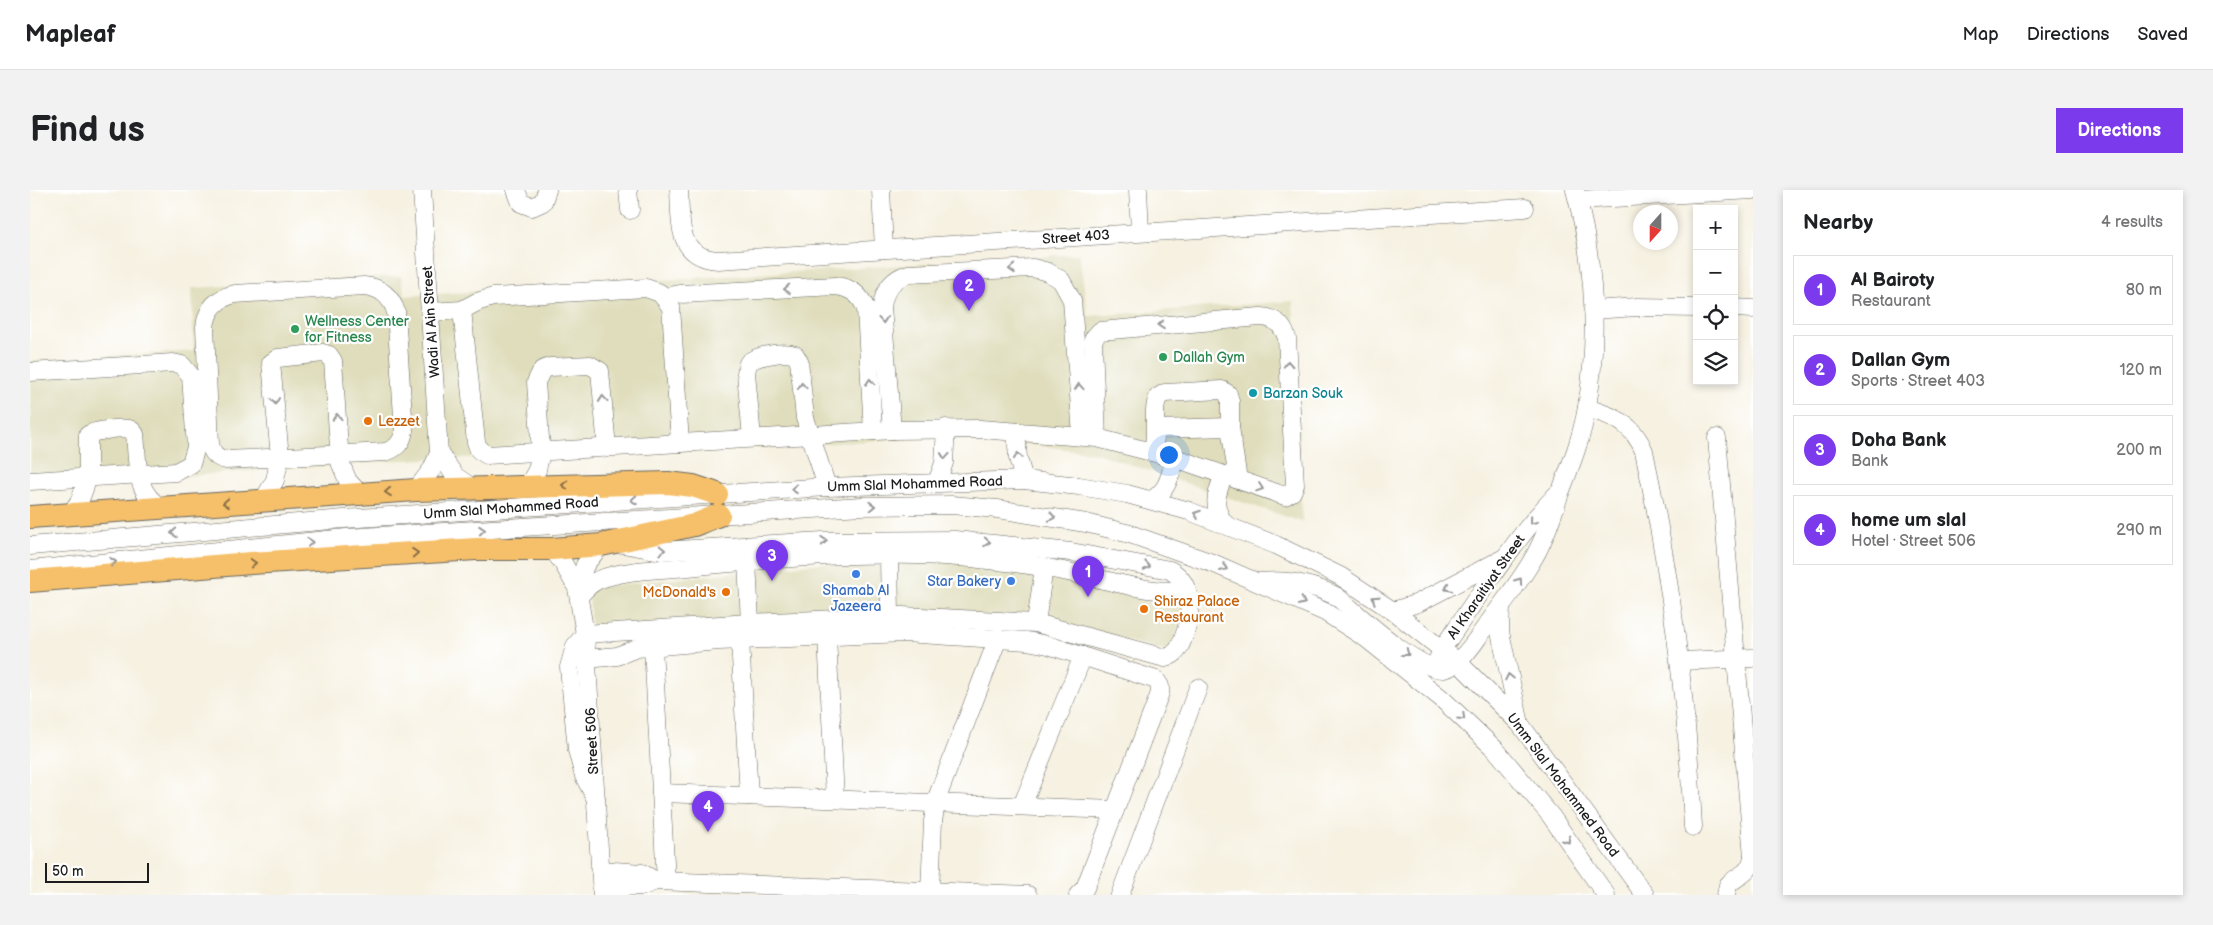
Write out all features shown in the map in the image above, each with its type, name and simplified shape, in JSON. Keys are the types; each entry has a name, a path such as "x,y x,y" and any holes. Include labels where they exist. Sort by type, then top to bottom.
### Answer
{"main road":[{"path":"30,517 471,487 668,483 693,486 718,505 687,527 608,544 552,549 476,549 30,581"}],"street":[{"name":"Wadi Al Ain Street","path":"426,190 430,312 439,453"},
{"path":"516,190 521,203 532,207 543,202 547,190"},
{"path":"628,190 630,210"},
{"name":"Street 403","path":"682,190 684,240 690,248 708,259 1525,208"},
{"path":"881,190 884,249"},
{"path":"1138,190 1140,232"},
{"path":"1576,195 1753,190"},
{"name":"Al Kharaitiyat Street","path":"1458,662 1501,606 1534,558 1550,523 1577,446 1587,408 1592,364 1593,310 1588,251 1576,195"},
{"path":"892,430 882,307 884,294 892,283 908,274 1033,268 1048,272 1061,280 1072,300 1089,437"},
{"path":"371,286 388,297 396,312 403,437 400,443 391,450 340,454 226,460 217,457 211,449 205,327 208,312 217,301 235,294 371,286"},
{"path":"664,297 680,294 836,286 854,291 866,309 873,431"},
{"path":"430,312 462,310 477,302 493,297 646,288 653,290 664,297 671,307 680,443"},
{"path":"1593,310 1693,308"},
{"path":"1738,308 1753,309"},
{"path":"462,310 476,442 479,450 491,456 809,434 946,428 1089,437 1175,458 1281,496 1289,494 1295,485 1287,338 1283,328 1271,319 1260,317 1100,331 1093,339 1089,437"},
{"path":"263,501 276,480 280,457 271,363 278,358 323,353 329,355 333,361 343,472 348,481 360,494"},
{"path":"752,438 746,367 752,359 757,357 795,355 799,361 804,411 809,434 827,487"},
{"path":"30,372 172,363 186,368 191,376 196,447 194,458 182,471 30,481"},
{"path":"528,486 537,470 541,452 536,382 542,370 550,367 590,365 600,371 608,448"},
{"path":"1152,452 1156,429 1156,401 1161,395 1218,390 1225,392 1229,398 1231,478 1216,501 1218,514 1226,525"},
{"path":"1587,408 1623,421 1636,434 1644,450 1668,572 1681,661 1693,827"},
{"path":"1156,429 1230,427"},
{"path":"937,482 944,463 946,428"},
{"path":"71,514 80,500 88,478 88,435 93,432 126,429 132,430 135,434 139,475 147,495 154,504 162,508"},
{"path":"1016,432 1018,458 1024,480"},
{"path":"1717,438 1744,658 1753,856 1746,873 1728,885 1726,895"},
{"path":"439,453 449,469 471,487"},
{"path":"416,490 432,469 439,453"},
{"path":"1151,500 1161,494 1168,484 1175,458"},
{"name":"Umm Slal Mohammed Road","path":"30,570 346,538 718,505 827,487 1024,480 1104,489 1189,511 1276,545 1319,565 1393,611 1458,662 1520,724 1646,895"},
{"name":"Al Kharaitiyat Street","path":"1441,698 1437,669 1442,649 1530,524 1562,488"},
{"name":"Umm Slal Mohammed Road","path":"30,546 344,518 718,505 907,505 998,509 1086,523 1130,534 1173,548 1258,582 1325,612 1367,639 1441,698 1496,750 1528,787 1606,895"},
{"path":"578,592 585,565 608,544 662,551 868,539 955,540 1071,552 1164,569 1179,577 1190,601 1190,618 1180,646 1172,656 1158,656 1036,623 890,616 750,623 586,646 574,646 569,667 577,750 584,776 596,799"},
{"name":"Street 506","path":"552,549 563,564 578,592 586,646 602,891"},
{"path":"578,592 613,576 747,561 889,555 934,556 1044,567 1154,590 1186,590"},
{"path":"889,555 890,616"},
{"path":"1393,611 1418,603 1506,557"},
{"path":"747,561 750,623"},
{"path":"1036,623 1044,567"},
{"path":"1258,582 1298,582 1324,590 1336,596 1411,658 1437,669 1452,666 1458,662"},
{"path":"1501,606 1500,632 1520,724"},
{"path":"586,646 617,656 645,648 740,640 904,633 998,638 1048,645 1152,678 1160,686 1160,693 1085,888 1078,895"},
{"path":"827,636 835,799"},
{"path":"930,891 935,804 998,638"},
{"path":"740,640 748,796"},
{"path":"645,648 661,793 661,881"},
{"path":"1022,806 1083,656"},
{"path":"1681,661 1744,658"},
{"path":"1120,895 1198,688"},
{"path":"661,793 1115,810"},
{"path":"600,870 642,873 661,881"},
{"path":"602,891 643,886 661,881 1028,895"}],"shaded area":[{"path":"1079,254 1088,316 1293,301 1302,522 1096,453 1005,441 915,438 757,448 400,460 30,488 30,361 194,351 192,288 401,276 405,296"},
{"path":"879,557 1042,564 1184,609 1170,652 1030,615 591,628 589,588"}],"place":[{"name":"Dallan Gym","path":"969,311"},
{"name":"Wellness Center for Fitness","path":"295,329"},
{"name":"Dallah Gym","path":"1163,357"},
{"name":"Barzan Souk","path":"1253,393"},
{"name":"Lezzet","path":"368,421"},
{"name":"Shamab Al Jazeera","path":"856,574"},
{"name":"Doha Bank","path":"772,581"},
{"name":"Star Bakery","path":"1011,581"},
{"name":"McDonald's","path":"726,592"},
{"name":"Al Bairoty","path":"1088,597"},
{"name":"Shiraz Palace Restaurant","path":"1144,609"},
{"name":"home um slal","path":"708,832"}]}
